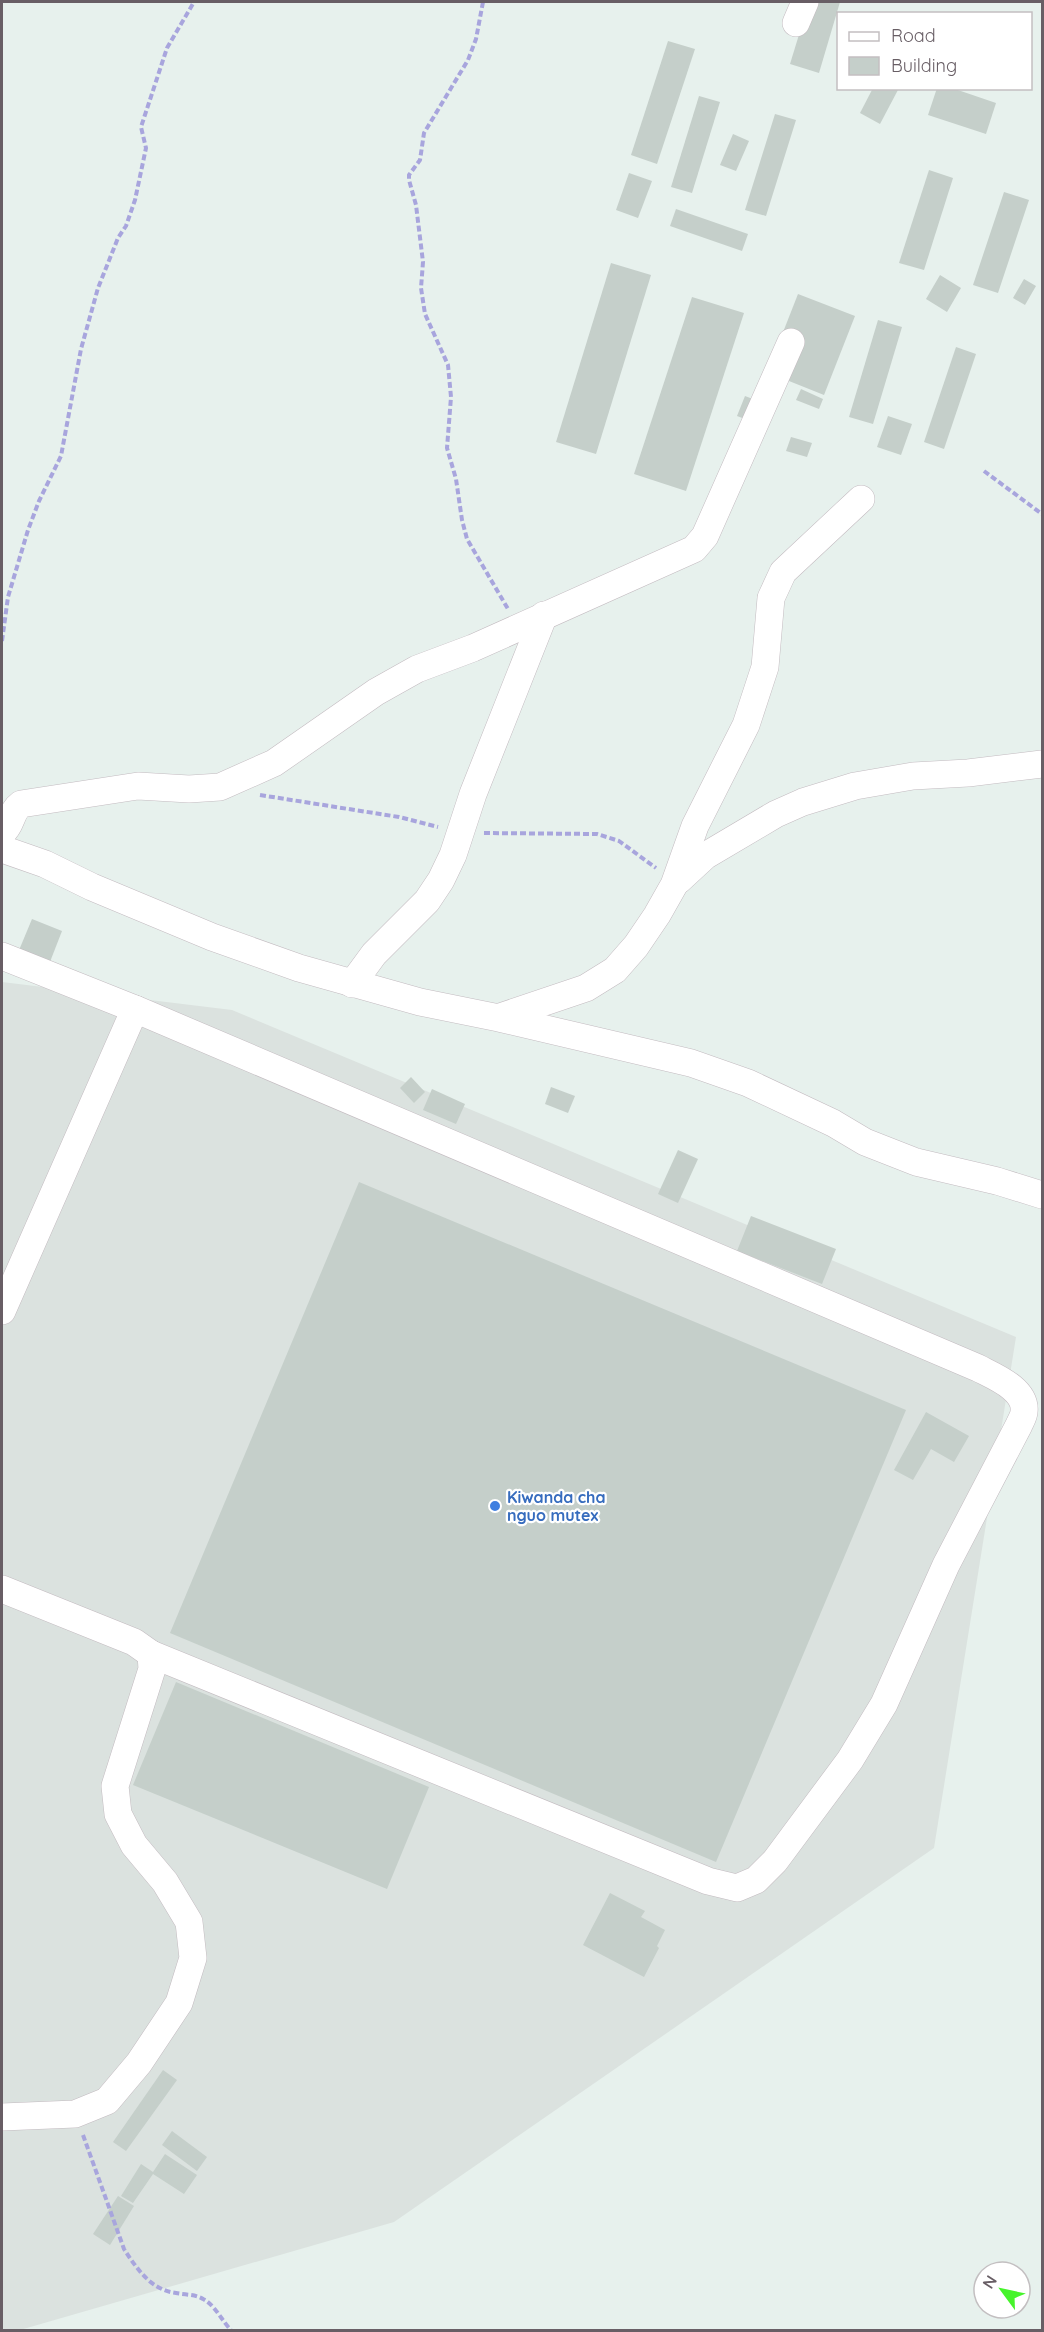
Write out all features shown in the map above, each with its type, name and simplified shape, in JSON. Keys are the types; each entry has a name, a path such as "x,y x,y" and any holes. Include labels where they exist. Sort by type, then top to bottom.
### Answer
{"street":[{"path":"2,833 9,826 14,812 21,804 138,786 189,789 220,787 274,763 376,692 417,669 473,648 694,549 705,536 791,342"},
{"path":"499,1018 586,988 615,970 636,946 674,885 695,826 746,725 765,667 771,598 783,572 861,499"},
{"path":"352,984 374,954 427,901 441,880 544,615"},
{"path":"674,885 705,856 724,843 803,802 855,786 913,776 968,773 1042,764"},
{"path":"2,849 45,864 92,887 212,938 299,968 420,1002 691,1063 748,1083 833,1123 864,1142 916,1162 997,1181 1042,1195"},
{"path":"2,956 135,1009 978,1368 1014,1389 1023,1402 1024,1412 946,1565 884,1704 850,1760 775,1861 756,1880 737,1888 708,1881 151,1654 134,1642 2,1589"},
{"path":"2,1311 135,1009"},
{"path":"2,2116 75,2114 107,2101 139,2063 179,2003 193,1958 189,1922 165,1882 134,1845 118,1814 115,1785 152,1669 151,1654"}],"path":[{"path":"2,641 8,597 28,530 61,456 81,349 98,288 135,200 146,148 141,127 167,48 194,2"},
{"path":"483,2 476,39 468,60 424,133 420,160 409,175 409,180 419,226 423,262 421,288 423,305 428,323 448,365 451,397 447,448 456,478 462,520 467,539 519,627"},
{"path":"984,471 1042,514"},
{"path":"220,787 399,817 461,832 597,834 619,841 641,856 674,885"},
{"path":"75,2114 124,2249 132,2261 154,2286 163,2291 204,2299 231,2331"}],"shaded area":[{"path":"2,982 232,1010 1016,1337 934,1848 394,2222 20,2330 2,2330"}],"building":[{"path":"809,2 840,2 819,73 790,64"},
{"path":"668,41 695,49 657,164 631,155"},
{"path":"872,90 898,90 880,124 860,113"},
{"path":"936,90 958,90 996,103 986,134 928,115"},
{"path":"699,96 720,102 692,193 671,187"},
{"path":"775,114 796,120 766,216 745,210"},
{"path":"733,134 749,141 736,171 720,165"},
{"path":"929,170 953,178 924,270 899,263"},
{"path":"629,173 652,181 638,218 616,210"},
{"path":"1004,192 1029,200 998,293 973,285"},
{"path":"676,209 748,234 742,251 670,226"},
{"path":"611,263 651,275 596,454 556,442"},
{"path":"940,275 961,288 947,312 926,299"},
{"path":"1024,279 1036,286 1025,305 1013,298"},
{"path":"798,294 855,316 824,395 784,379 778,345"},
{"path":"692,297 744,313 686,491 634,474"},
{"path":"878,320 902,327 873,424 849,417"},
{"path":"956,347 976,354 944,449 924,442"},
{"path":"801,389 823,399 819,409 796,400"},
{"path":"745,396 758,401 750,421 737,416"},
{"path":"888,416 912,424 901,455 877,447"},
{"path":"791,437 812,443 807,457 786,451"},
{"path":"32,919 62,931 48,967 17,955"},
{"path":"411,1077 425,1092 414,1103 400,1088"},
{"path":"551,1087 575,1096 568,1113 545,1104"},
{"path":"432,1089 465,1104 456,1124 423,1110"},
{"path":"678,1150 698,1159 678,1203 658,1194"},
{"path":"359,1182 906,1410 716,1862 170,1633"},
{"path":"751,1216 836,1249 822,1284 737,1251"},
{"path":"926,1412 969,1436 954,1462 931,1449 913,1480 894,1470"},
{"path":"176,1682 429,1787 387,1889 133,1785"},
{"path":"610,1893 645,1911 641,1917 665,1930 657,1946 659,1948 644,1977 583,1945"},
{"path":"163,2070 177,2080 126,2151 113,2142"},
{"path":"172,2131 207,2157 197,2171 162,2145"},
{"path":"165,2154 197,2175 184,2194 153,2174 133,2203 121,2196 141,2164 153,2172"},
{"path":"118,2196 134,2206 110,2245 93,2234"}],"place":[{"name":"Kiwanda cha nguo mutex","path":"495,1506"}]}
